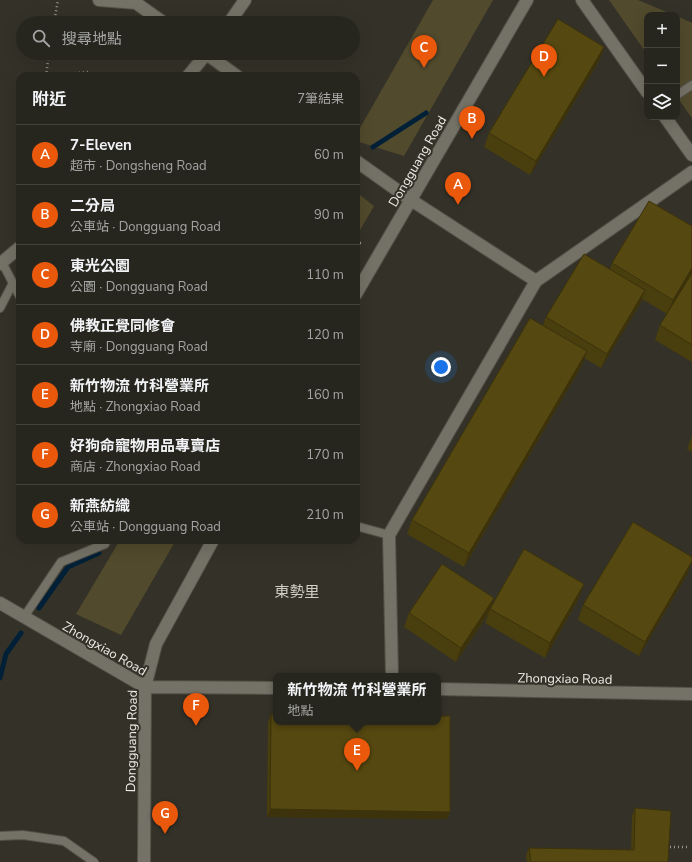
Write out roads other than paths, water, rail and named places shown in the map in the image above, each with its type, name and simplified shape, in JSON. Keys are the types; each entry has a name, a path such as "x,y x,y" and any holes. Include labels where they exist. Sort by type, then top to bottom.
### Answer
{"street":[{"path":"99,0 135,1 155,16"},
{"path":"233,16 245,0"},
{"name":"Dongguang Road","path":"360,287 527,0"},
{"path":"582,0 644,88"},
{"path":"191,72 201,60"},
{"path":"215,60 232,72"},
{"path":"667,120 692,155"},
{"path":"360,164 411,200 536,281"},
{"path":"392,673 389,535 536,281 692,172"},
{"path":"1,263 16,250"},
{"name":"Dongguang Road","path":"144,862 145,688 156,644 210,544"},
{"name":"Zhongxiao Road","path":"0,603 145,688 273,688"},
{"name":"Zhongxiao Road","path":"441,689 692,694"}],"lane":[{"path":"680,93 692,85"},
{"path":"1,263 16,289"},
{"path":"0,308 13,283"},
{"path":"360,527 389,535"},
{"path":"24,617 62,562 105,544"},
{"path":"0,836 22,835 64,841 94,862"}],"waterway":[{"path":"373,147 426,113"},
{"path":"39,608 68,567 99,553"},
{"path":"0,678 6,654 21,633"}],"place":[{"name":"東光公園","path":"424,68"},
{"name":"佛教正覺同修會","path":"544,77"},
{"name":"二分局","path":"472,139"},
{"name":"7-Eleven","path":"458,205"},
{"name":"好狗命寵物用品專賣店","path":"196,726"},
{"name":"新竹物流 竹科營業所","path":"357,771"},
{"name":"新燕紡織","path":"165,834"}],"district":[{"name":"東勢里","path":"297,592"}]}
